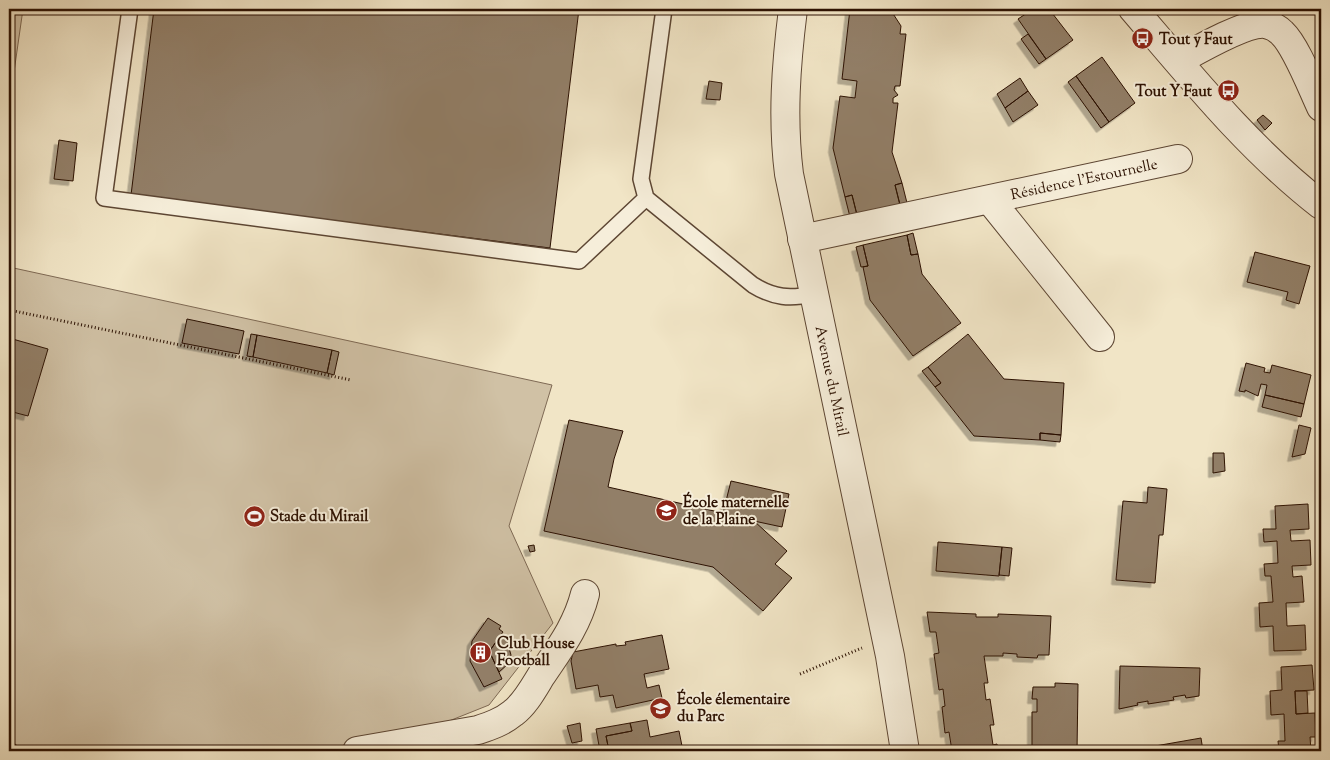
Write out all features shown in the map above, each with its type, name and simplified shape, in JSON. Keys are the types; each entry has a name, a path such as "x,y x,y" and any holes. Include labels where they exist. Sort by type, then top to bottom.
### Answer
{"street":[{"name":"Avenue du Mirail","path":"793,9 784,110 789,174 890,656 905,751"},
{"path":"1133,9 1254,146 1321,203"},
{"path":"1178,61 1249,26 1264,24 1275,27 1283,34 1290,45 1321,107"},
{"name":"Résidence l'Estournelle","path":"802,239 1178,159"},
{"name":"Résidence l'Estournelle","path":"990,200 1100,337"},
{"path":"357,751 478,730 496,723 513,713 525,700 568,636 581,611 585,594"}],"lane":[{"path":"130,9 104,198 579,261 646,198"},
{"path":"664,9 641,179 646,198 753,286 766,294 780,298 814,294"}],"path":[{"path":"9,310 351,380"},
{"path":"800,674 853,650"},
{"path":"9,741 24,751"}],"shaded area":[{"path":"9,9 23,9 9,107"},
{"path":"9,267 552,385 509,526 553,623 489,705 374,751 9,751"}],"building":[{"path":"154,9 579,9 550,248 131,195"},
{"path":"850,9 890,9 901,26 900,34 906,34 900,86 895,86 894,90 898,95 893,98 893,103 898,103 892,152 902,183 895,185 900,205 857,215 852,195 845,197 833,148 840,96 855,98 857,81 842,79"},
{"path":"1033,9 1049,9 1073,40 1046,59 1018,19"},
{"path":"1028,34 1046,59 1039,64 1021,39"},
{"path":"1102,57 1135,103 1109,122 1076,76"},
{"path":"1076,76 1109,122 1101,128 1068,82"},
{"path":"1020,78 1028,91 1005,108 997,94"},
{"path":"709,81 722,83 720,100 706,99"},
{"path":"1028,91 1038,105 1013,122 1005,108"},
{"path":"1263,115 1272,123 1265,130 1257,120"},
{"path":"59,140 77,143 73,181 54,179"},
{"path":"902,183 907,203 900,205 895,185"},
{"path":"852,195 857,215 850,217 845,197"},
{"path":"913,233 918,254 911,255 907,235"},
{"path":"907,235 911,255 918,254 922,274 961,323 913,356 870,300 863,267 868,266 863,245"},
{"path":"863,245 868,266 861,267 856,247"},
{"path":"1255,252 1310,266 1299,304 1286,300 1288,292 1247,282"},
{"path":"187,319 244,331 239,354 182,343"},
{"path":"251,334 257,335 253,357 247,356"},
{"path":"968,334 1004,379 1064,383 1061,435 1040,433 1040,440 974,436 935,387 941,383 928,367"},
{"path":"257,335 332,350 327,373 253,357"},
{"path":"9,338 48,349 28,416 9,411"},
{"path":"332,350 339,352 334,375 327,373"},
{"path":"1246,363 1265,368 1264,372 1270,373 1272,365 1311,375 1304,404 1265,395 1267,385 1261,384 1258,396 1245,390 1245,392 1239,391"},
{"path":"928,367 941,383 935,387 922,371"},
{"path":"1265,395 1304,404 1301,417 1262,407"},
{"path":"569,420 623,431 608,487 723,513 731,481 789,494 782,527 754,521 787,551 775,564 792,578 763,611 713,567 544,531"},
{"path":"1299,425 1311,428 1305,454 1292,457"},
{"path":"1040,433 1061,435 1060,442 1040,440"},
{"path":"1213,453 1224,453 1225,471 1213,473"},
{"path":"1148,487 1167,489 1163,535 1159,535 1155,583 1116,580 1123,501 1147,503"},
{"path":"1308,504 1309,529 1290,530 1291,541 1310,540 1311,565 1292,566 1293,577 1302,576 1304,602 1286,603 1287,626 1305,625 1306,650 1274,651 1273,626 1260,627 1259,603 1273,602 1271,576 1265,576 1264,564 1278,563 1277,541 1264,542 1263,529 1276,529 1275,506"},
{"path":"938,542 1002,547 999,576 936,571"},
{"path":"534,545 535,551 530,552 528,546"},
{"path":"1002,547 1012,548 1009,576 999,575"},
{"path":"927,612 976,614 976,617 998,617 998,614 1051,616 1049,655 1038,655 1037,658 1017,657 1017,654 1003,653 1003,656 984,656 988,683 984,683 986,700 990,699 994,725 990,725 993,745 997,744 998,751 952,751 949,732 945,733 942,707 945,706 943,689 939,690 934,654 939,653 936,632 930,632"},
{"name":"Club House Football","path":"488,618 501,626 499,629 503,632 491,649 491,655 502,679 484,687 470,661 472,641"},
{"path":"501,635 507,641 511,655 508,664 499,672 491,655 491,649"},
{"path":"662,635 669,669 644,674 647,688 659,685 662,698 616,708 613,695 600,697 598,685 576,689 571,661 573,652 616,644 616,646 626,645 625,642"},
{"path":"1312,665 1314,690 1295,691 1296,714 1315,713 1316,737 1310,737 1311,751 1279,751 1278,741 1285,741 1284,714 1271,715 1270,691 1282,690 1281,667"},
{"path":"1120,666 1200,668 1199,696 1186,698 1185,695 1173,697 1174,700 1148,704 1148,701 1119,709"},
{"path":"1055,683 1078,684 1077,751 1037,751 1037,746 1032,746 1032,712 1037,712 1037,699 1032,699 1033,687 1055,687"},
{"path":"1295,691 1307,691 1308,713 1296,714"},
{"path":"647,720 650,737 679,731 683,751 609,751 606,736 632,731 630,723"},
{"path":"580,723 582,741 572,743 567,726"},
{"path":"630,723 632,731 606,736 609,751 600,751 596,729"},
{"path":"1201,738 1203,751 1138,751 1138,749"}],"place":[{"name":"Tout y Faut","path":"1143,39"},
{"name":"Tout Y Faut","path":"1228,91"},
{"name":"École maternelle de la Plaine","path":"667,511"},
{"name":"Stade du Mirail","path":"254,516"},
{"name":"Club House Football","path":"481,652"},
{"name":"École élementaire du Parc","path":"661,708"}]}
